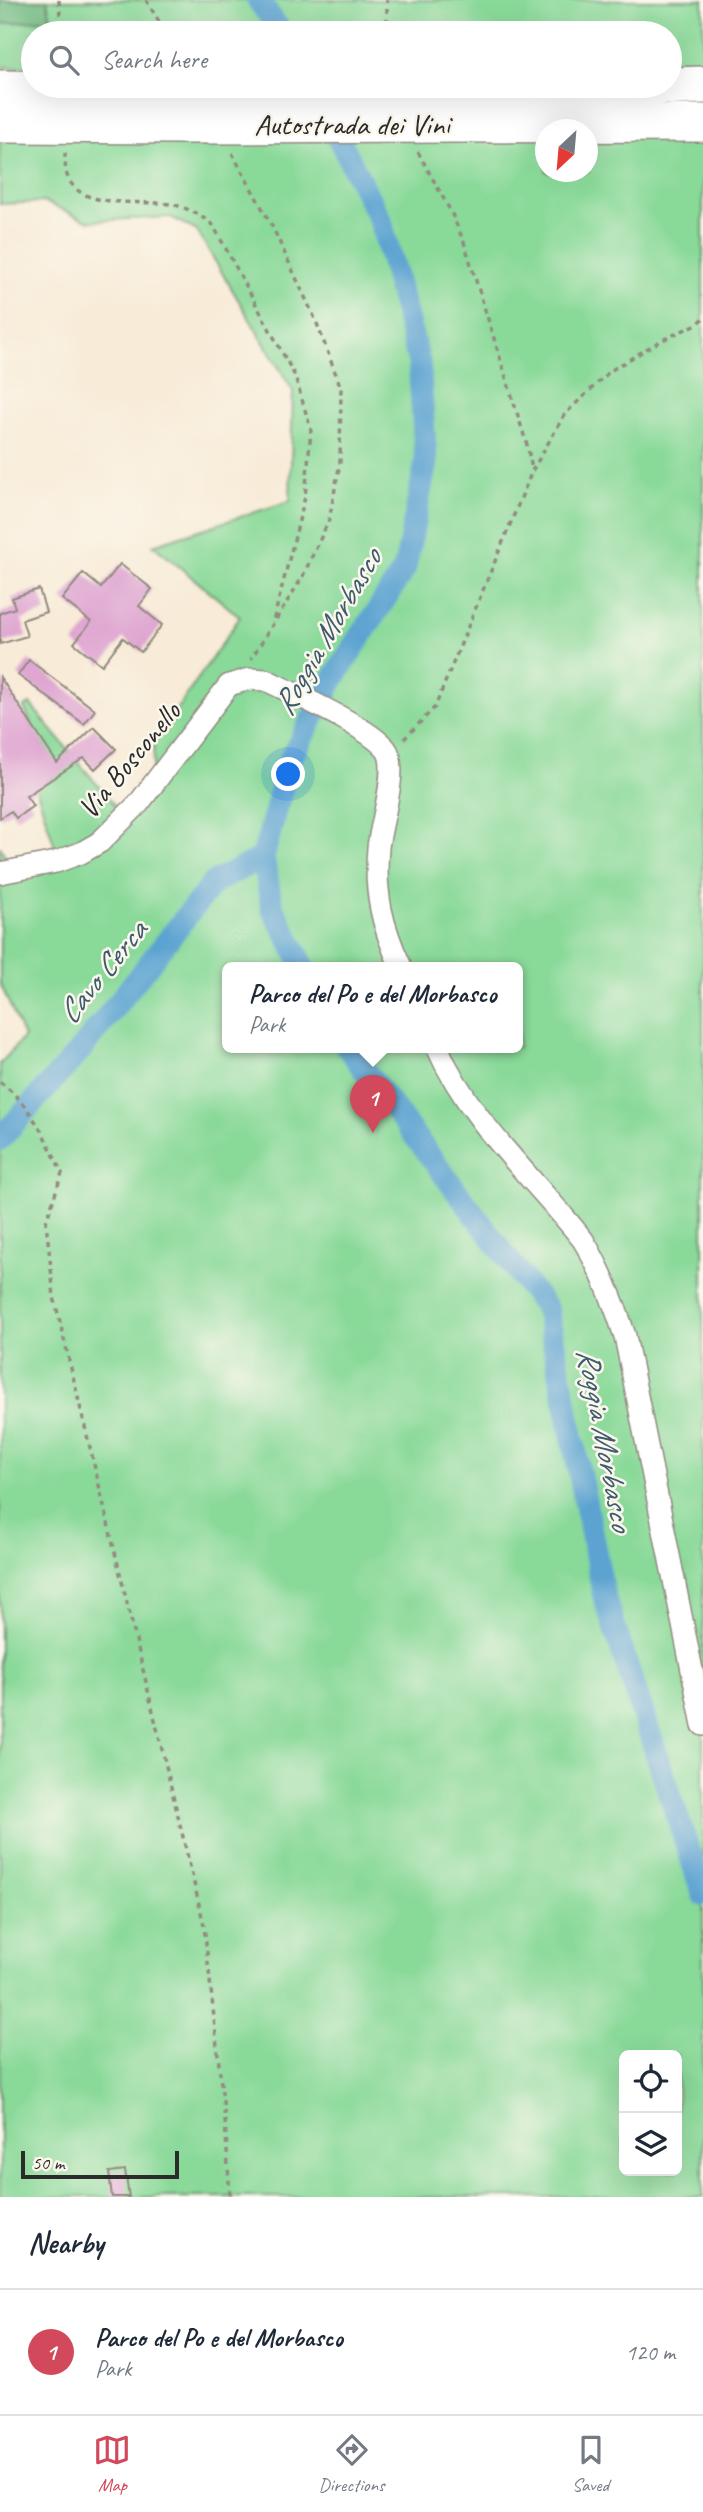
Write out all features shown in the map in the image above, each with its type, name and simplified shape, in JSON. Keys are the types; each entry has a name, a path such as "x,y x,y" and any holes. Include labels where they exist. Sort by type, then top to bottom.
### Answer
{"highway":[{"path":"682,86 703,85"},
{"name":"Autostrada dei Vini","path":"0,89 21,91"},
{"name":"Autostrada dei Vini","path":"87,98 183,108"},
{"name":"Autostrada dei Vini","path":"458,107 546,98"},
{"name":"Autostrada dei Vini","path":"0,124 183,108 458,107 703,123"}],"street":[{"path":"250,679 266,680 373,736 389,751 392,773 378,849 379,906 386,933 399,962"},
{"name":"Via Bosconello","path":"0,873 56,862 81,853 100,842 139,803 229,685 250,679"},
{"path":"440,1053 468,1104 583,1240 613,1298 625,1336 703,1725"}],"path":[{"path":"59,0 60,21"},
{"path":"146,0 159,21"},
{"path":"387,0 387,21"},
{"path":"413,141 464,242 527,445 532,471"},
{"path":"64,144 67,176 79,191 98,200 174,205 196,212 213,225 295,376 311,430 305,497 271,627"},
{"path":"231,150 284,251 316,321 341,388 340,463 329,520 302,578 251,659 250,679"},
{"path":"389,751 409,735 435,707 532,471 565,414 610,371 703,319"},
{"path":"0,1082 14,1092 46,1137 62,1173 46,1222 54,1297 204,1925 225,2120 230,2197"}],"green space":[{"path":"0,0 47,0 51,19 0,24"},
{"path":"47,0 703,0 703,2197 0,2197 0,1064 24,1037 0,983 0,846 11,867 58,856 36,788 54,778 24,707 30,704 126,819 153,780 154,743 240,617 153,545 290,501 293,391 197,231 171,217 89,221 45,202 0,204 0,140 521,98 682,98 682,21 31,21 51,19"},
{"path":"21,22 21,68 0,67 0,24"}],"building":[{"path":"120,564 152,589 139,606 162,625 141,652 123,638 102,665 74,643 91,622 62,599 83,573 101,588"},
{"path":"39,589 46,612 22,620 27,636 0,644 0,613 15,608 12,598"},
{"path":"29,660 95,710 84,724 18,675"},
{"path":"0,677 57,763 94,727 116,749 95,769 84,758 26,796 33,806 16,818 11,811 0,818"},
{"path":"125,2170 129,2197 112,2197 109,2172"}],"waterway":[{"name":"Roggia Morbasco","path":"258,0 273,21"},
{"name":"Roggia Morbasco","path":"301,962 272,907 263,857 289,762 335,676 405,568 426,462 419,362 381,222 328,117"},
{"name":"Cavo Cerca","path":"0,1139 83,1047 213,883 263,857"},
{"name":"Roggia Morbasco","path":"352,1053 547,1310 604,1596 703,1894"}],"place":[{"name":"Parco del Po e del Morbasco","path":"373,1133"}]}
